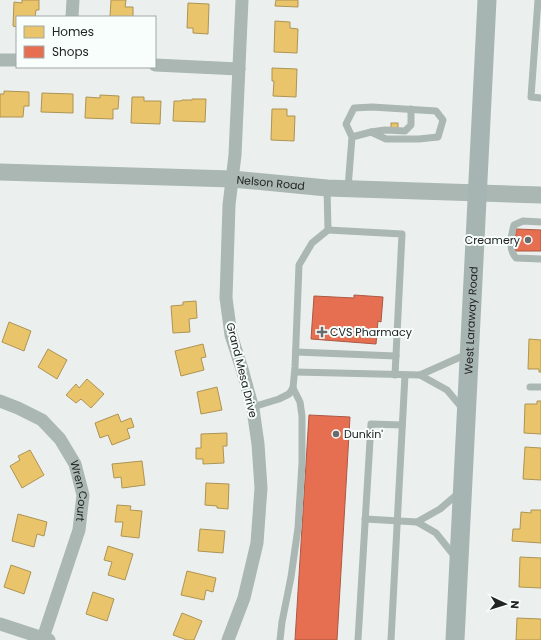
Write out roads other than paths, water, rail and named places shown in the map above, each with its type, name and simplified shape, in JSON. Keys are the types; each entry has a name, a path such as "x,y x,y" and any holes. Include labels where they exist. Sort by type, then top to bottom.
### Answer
{"main road":[{"name":"West Laraway Road","path":"455,640 487,0"}],"street":[{"path":"72,16 73,0"},
{"name":"Grand Mesa Drive","path":"228,640 244,598 257,543 261,488 258,444 252,406 242,369 230,336 226,298 229,205 235,155 242,0"},
{"path":"0,60 16,60"},
{"path":"156,65 239,69"},
{"name":"Nelson Road","path":"0,172 232,179 327,188 541,195"},
{"name":"Wren Court","path":"0,401 42,420 60,439 75,464 83,495 79,530 46,639"},
{"path":"0,624 46,639"}],"lane":[{"path":"538,0 532,97 541,98"},
{"path":"348,188 352,137 346,124 354,108 372,107 436,111 443,120 438,137 419,139 386,139 371,132"},
{"path":"352,137 385,130 405,131 411,125 411,109"},
{"path":"327,188 328,230"},
{"path":"541,222 523,221 514,225 510,237 512,253 516,258 541,259"},
{"path":"252,406 279,399 289,394 293,388 296,352 299,265 312,242 328,230 402,234 395,375"},
{"path":"296,352 396,356"},
{"path":"294,372 420,375 469,353"},
{"path":"391,640 405,375"},
{"path":"420,375 447,390 466,414"},
{"path":"530,387 541,387"},
{"path":"280,640 298,528 302,463 302,416 300,402 293,388"},
{"path":"358,640 370,424 402,425"},
{"path":"417,522 440,509 463,490"},
{"path":"365,519 417,522 436,533 459,561"}],"place":[{"name":"Creamery","path":"528,240"},
{"name":"CVS Pharmacy","path":"322,332"},
{"name":"Dunkin'","path":"336,434"}]}
